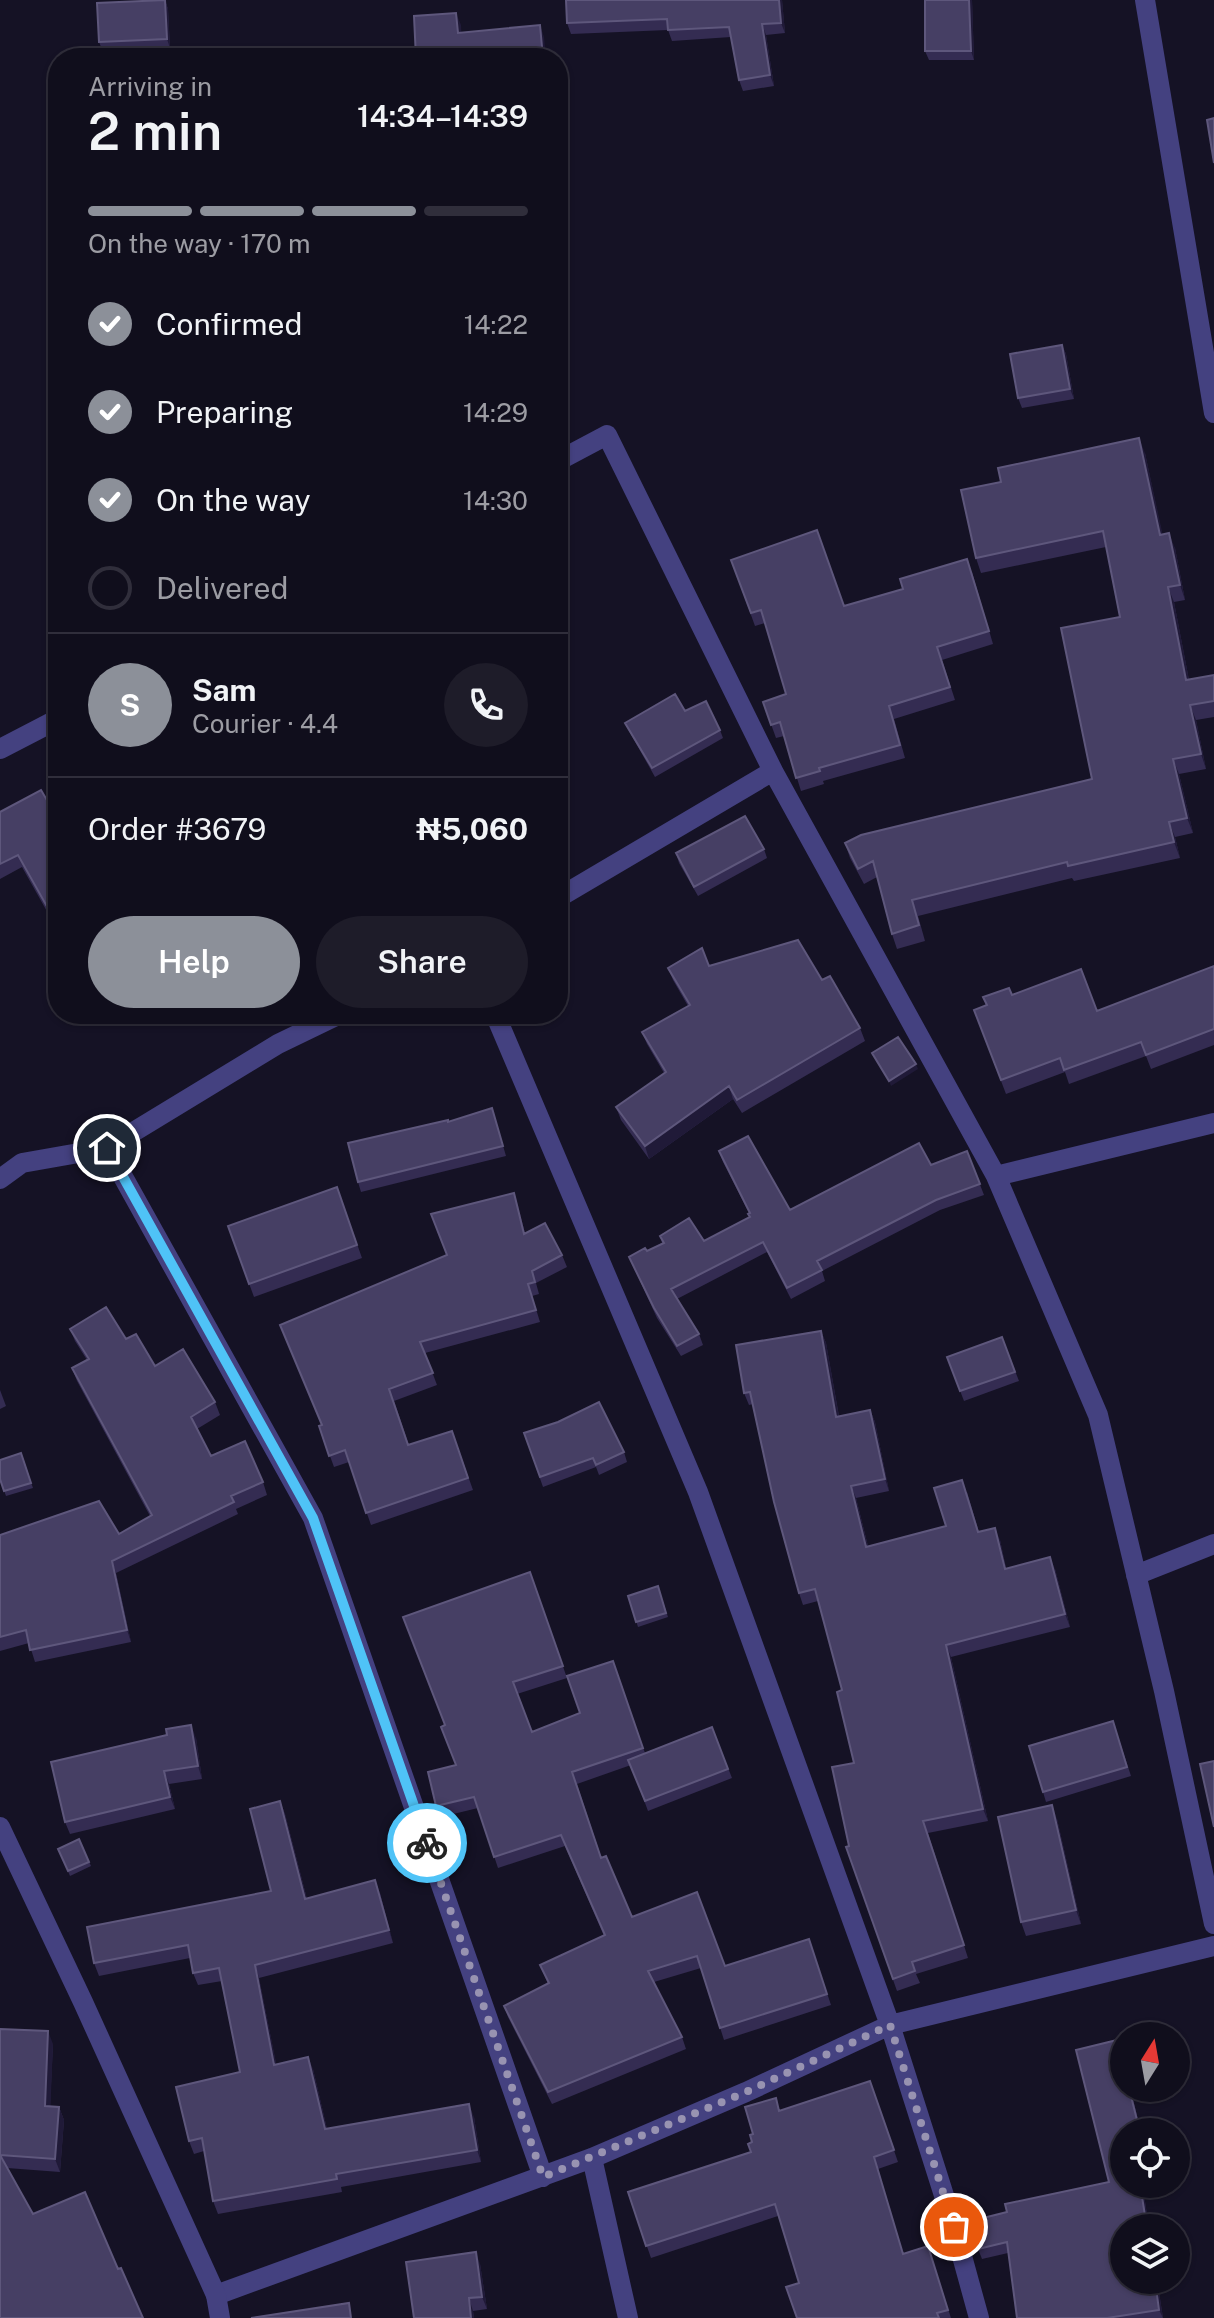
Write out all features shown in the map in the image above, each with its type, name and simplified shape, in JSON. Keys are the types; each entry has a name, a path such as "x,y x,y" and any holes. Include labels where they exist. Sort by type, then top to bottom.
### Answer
{"street":[{"path":"1145,0 1214,413"},
{"path":"568,456 607,435 773,771 996,1176 1098,1415 1214,1924"},
{"path":"0,749 48,724"},
{"path":"568,892 773,771"},
{"path":"0,1179 22,1163 107,1148 278,1044 319,1024"},
{"path":"499,1024 698,1492 890,2025 954,2227 979,2318"},
{"path":"996,1176 1214,1123"},
{"path":"107,1148 313,1518 543,2177"},
{"path":"1136,1575 1214,1544"},
{"path":"0,1827 216,2295 220,2318"},
{"path":"216,2295 592,2158 746,2092 890,2025 1214,1946"},
{"path":"592,2158 628,2318"}],"building":[{"path":"165,0 167,39 99,42 97,3"},
{"path":"566,0 779,0 781,23 762,24 770,75 739,80 729,27 668,30 667,19 567,23"},
{"path":"925,0 969,0 971,51 925,51"},
{"path":"456,13 458,33 540,25 542,48 416,48 414,16"},
{"path":"1214,118 1214,163 1207,120"},
{"path":"1062,345 1070,389 1018,398 1010,354"},
{"path":"1139,438 1160,535 1169,533 1180,585 1168,587 1186,680 1214,675 1214,701 1190,705 1201,754 1173,759 1187,818 1169,822 1174,842 1068,866 1067,862 912,900 919,925 892,934 873,861 858,869 845,843 861,835 1092,779 1061,628 1120,617 1103,531 976,558 961,490 1001,482 998,468"},
{"path":"817,530 844,606 903,589 900,579 967,559 989,631 937,647 950,687 889,706 900,745 819,768 820,771 796,778 780,722 771,725 763,702 786,694 761,610 751,613 731,560"},
{"path":"675,694 685,711 706,701 720,730 652,768 625,723"},
{"path":"41,790 48,802 48,908 18,855 0,864 0,812"},
{"path":"745,816 764,849 694,887 676,853"},
{"path":"798,940 822,980 830,976 860,1028 737,1100 729,1086 645,1146 616,1107 666,1072 642,1032 690,1005 668,968 702,948 709,966"},
{"path":"1214,966 1214,1029 1146,1055 1141,1042 1064,1070 1060,1058 1001,1080 974,1010 987,1005 983,997 1009,988 1012,995 1081,969 1097,1011"},
{"path":"898,1037 916,1064 889,1081 872,1053"},
{"path":"492,1108 503,1146 358,1182 348,1143 448,1122"},
{"path":"748,1136 790,1210 919,1143 931,1165 967,1151 980,1184 936,1200 817,1261 822,1270 787,1288 763,1242 671,1289 699,1334 677,1346 629,1257 645,1248 647,1251 664,1243 660,1236 689,1218 704,1241 750,1217 719,1151"},
{"path":"337,1187 357,1245 249,1284 228,1226"},
{"path":"514,1193 524,1234 545,1223 562,1255 532,1271 535,1282 528,1284 536,1310 420,1342 433,1373 389,1389 408,1445 452,1431 468,1478 366,1513 345,1450 329,1456 319,1426 322,1425 280,1325 447,1255 431,1214"},
{"path":"106,1307 126,1339 136,1334 155,1366 183,1349 215,1402 191,1417 211,1456 245,1441 263,1482 231,1496 234,1502 112,1561 127,1630 30,1650 26,1630 0,1637 0,1535 99,1501 119,1534 152,1515 72,1368 89,1359 70,1329"},
{"path":"821,1331 836,1417 870,1410 885,1479 851,1486 866,1547 946,1526 934,1488 962,1480 978,1532 995,1528 1005,1569 1050,1557 1065,1614 946,1645 983,1809 923,1821 964,1945 912,1962 915,1971 893,1979 846,1847 849,1846 832,1767 854,1763 837,1692 842,1690 815,1589 799,1593 774,1502 750,1392 744,1393 736,1345"},
{"path":"1002,1337 1015,1372 960,1391 947,1357"},
{"path":"599,1402 624,1452 596,1465 593,1458 540,1477 524,1433 558,1422"},
{"path":"21,1453 31,1483 4,1491 0,1479 0,1460"},
{"path":"530,1572 563,1666 513,1682 532,1732 580,1713 567,1676 613,1661 643,1748 572,1772 601,1858 606,1856 632,1917 697,1892 725,1966 809,1939 827,1994 720,2028 697,1956 648,1971 682,2037 548,2092 504,2006 549,1983 540,1965 605,1935 561,1835 494,1857 474,1797 436,1806 428,1772 456,1765 441,1727 445,1725 403,1617"},
{"path":"658,1586 666,1613 636,1622 628,1596"},
{"path":"1113,1721 1127,1767 1043,1792 1029,1746"},
{"path":"191,1725 198,1766 164,1771 170,1797 65,1822 51,1762 167,1735 166,1729"},
{"path":"712,1727 728,1769 645,1801 628,1760"},
{"path":"1214,1761 1214,1827 1200,1764"},
{"path":"280,1801 305,1899 375,1880 389,1930 255,1965 274,2065 308,2057 325,2129 469,2104 477,2150 336,2174 337,2179 213,2201 202,2138 189,2141 176,2087 240,2072 219,1968 193,1973 188,1945 94,1963 87,1927 271,1891 250,1809"},
{"path":"1052,1805 1076,1910 1021,1922 998,1817"},
{"path":"79,1839 89,1862 68,1871 58,1849"},
{"path":"0,2029 48,2031 45,2106 59,2107 55,2159 0,2155"},
{"path":"1110,2042 1110,2102 1132,2102 1136,2118 1110,2118 1110,2198 1142,2198 1145,2214 1110,2214 1110,2294 1157,2294 1159,2310 1107,2318 1017,2318 1007,2242 978,2249 971,2221 1007,2212 1005,2204 1109,2182 1076,2050"},
{"path":"870,2081 894,2150 874,2157 903,2254 928,2246 948,2310 937,2313 939,2318 797,2318 786,2287 799,2283 775,2204 646,2246 628,2192 751,2152 748,2144 752,2142 750,2135 753,2134 745,2107 776,2098 779,2111"},
{"path":"0,2155 33,2214 85,2192 143,2318 0,2318"},
{"path":"476,2252 482,2297 469,2298 471,2318 414,2318 406,2262"},
{"path":"349,2303 351,2318 251,2318"}],"way so far":[{"path":"427,1843 543,2177 746,2092 890,2025 954,2227"}],"route":[{"path":"107,1148 313,1518 427,1843"}]}
